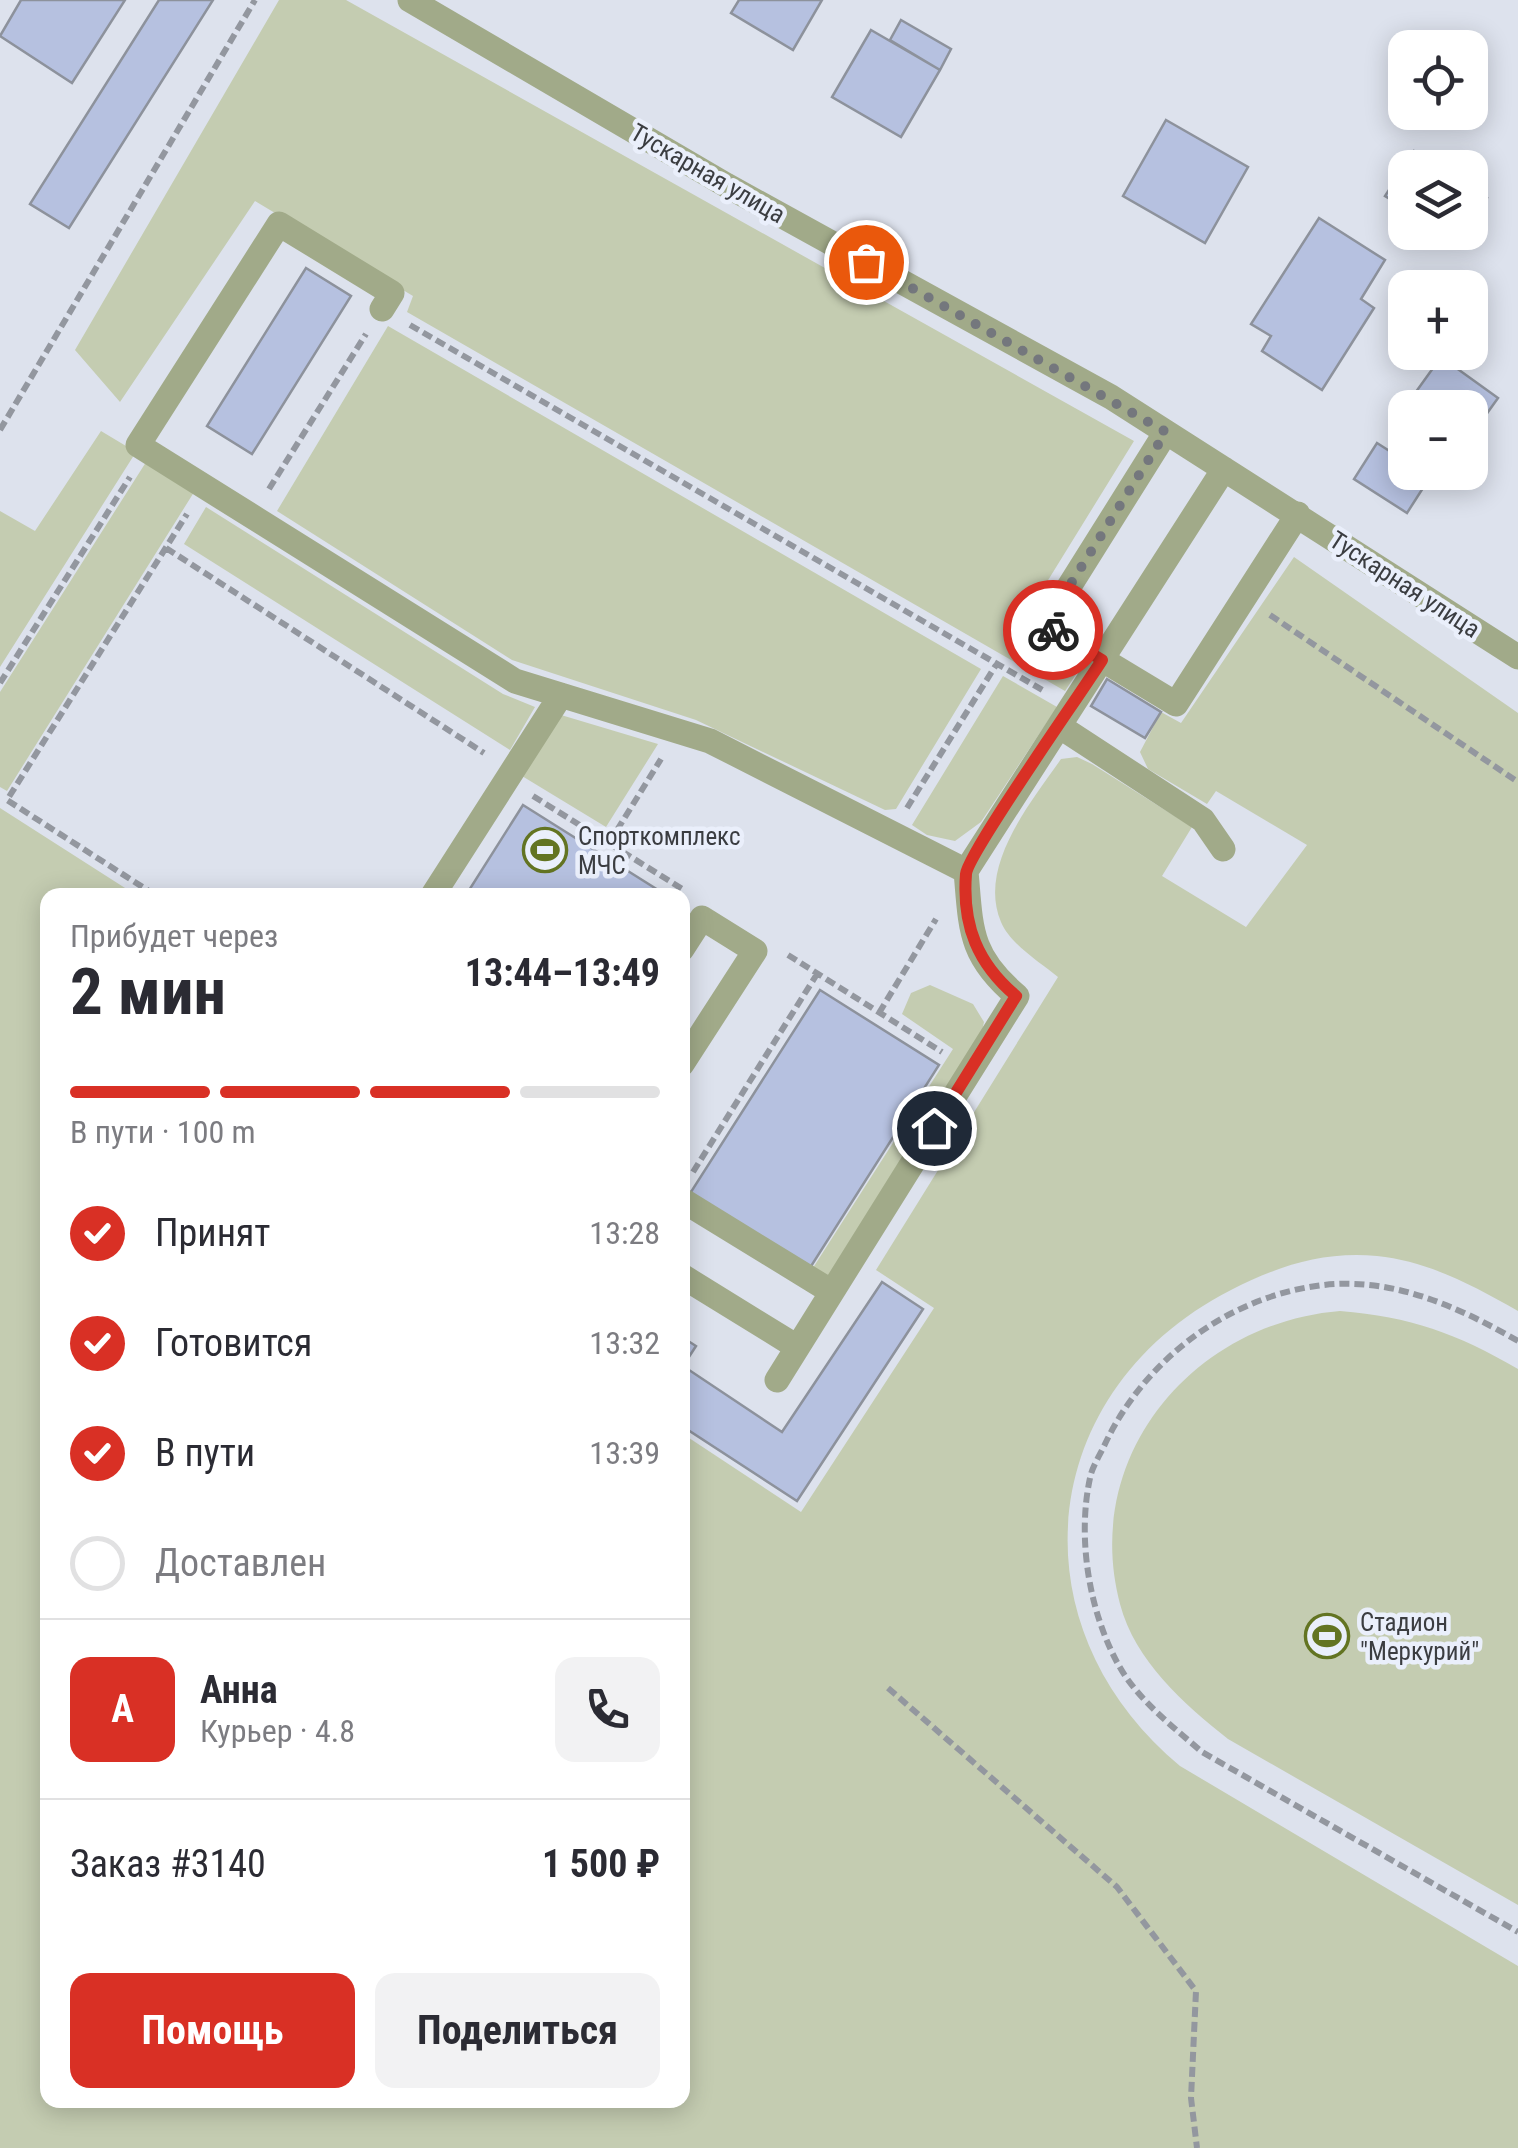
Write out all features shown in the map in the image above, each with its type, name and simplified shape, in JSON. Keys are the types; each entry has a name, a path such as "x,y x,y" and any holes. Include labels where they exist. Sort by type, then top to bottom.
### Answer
{"street":[{"name":"Тускарная улица","path":"410,0 726,186 1111,397 1518,658"},
{"path":"382,309 392,293 280,224 138,445 515,680 710,741 966,871"},
{"path":"1166,432 1045,625 1176,704 1298,514"},
{"path":"776,1380 1016,996 988,973 973,941 966,871 1224,469"},
{"path":"437,888 561,695"},
{"path":"1065,716 1202,820 1223,849"},
{"path":"690,937 702,918 755,950 690,1052"},
{"path":"690,1205 832,1292"},
{"path":"690,1281 797,1347"}],"path":[{"path":"0,430 255,0"},
{"path":"252,516 382,309 996,665 1065,716"},
{"path":"0,683 146,450"},
{"path":"144,888 4,798 204,486"},
{"path":"166,548 512,771"},
{"path":"1244,598 1518,782"},
{"path":"891,833 996,665"},
{"path":"609,843 678,732"},
{"path":"879,1012 966,871"},
{"path":"690,1175 817,974"},
{"path":"1518,1341 1469,1313 1413,1292 1364,1285 1318,1285 1243,1306 1203,1330 1158,1367 1121,1411 1090,1477 1086,1548 1094,1602 1118,1665 1156,1713 1202,1752 1518,1932"},
{"path":"888,1688 1117,1887 1196,1991 1191,2098 1196,2148"}],"green space":[{"path":"279,0 346,0 1134,441 1021,624 1083,664 1065,691 407,312 413,296 255,201 120,402 75,350"},
{"path":"388,326 981,669 896,809 885,810 696,720 512,660 277,511"},
{"path":"101,431 136,452 0,667 0,511 35,531"},
{"path":"148,459 196,489 7,791 0,787 0,692"},
{"path":"206,507 503,694 535,707 510,750 184,544"},
{"path":"1294,557 1518,713 1518,1311 1432,1269 1377,1256 1319,1258 1266,1274 1231,1290 1166,1333 1117,1387 1084,1448 1069,1513 1071,1580 1090,1647 1126,1709 1180,1766 1518,1966 1518,2148 0,2148 0,808 125,888 40,888 40,2108 690,2108 690,1439 801,1512 934,1308 876,1270 1058,977 1011,938 995,901 996,879 1011,835 1061,759 1077,757 1092,764 1192,827 1162,876 1246,927 1307,845 1216,791 1207,804 1148,769 1140,752 1161,712 1181,723"},
{"path":"1003,676 1057,707 981,822 955,841 927,835 912,825"},
{"path":"561,715 658,744 606,827 522,776"},
{"path":"930,985 973,1004 984,1022 979,1046 830,1283 811,1271 953,1049 902,1014 911,993"},
{"name":"Стадион \"Меркурий\"","path":"1340,1311 1432,1329 1518,1369 1518,1905 1228,1739 1178,1696 1149,1663 1120,1604 1112,1549 1117,1497 1134,1449 1160,1406 1196,1370 1238,1341 1287,1321"}],"building":[{"path":"21,0 125,0 72,83 0,36"},
{"path":"159,0 213,0 69,228 30,204"},
{"path":"739,0 822,0 793,50 731,13"},
{"path":"901,20 951,49 940,70 890,40"},
{"path":"871,30 940,70 901,137 832,97"},
{"path":"1166,120 1248,167 1205,243 1123,196"},
{"path":"1319,218 1385,260 1361,299 1374,308 1322,390 1262,351 1271,336 1251,324"},
{"path":"306,268 351,296 252,454 207,426"},
{"path":"1432,370 1459,370 1487,390 1417,390"},
{"path":"1488,391 1498,398 1488,412"},
{"path":"1377,443 1388,450 1388,490 1422,490 1407,513 1354,479"},
{"path":"1107,679 1161,712 1145,738 1091,706"},
{"name":"Спорткомплекс МЧС","path":"523,805 655,888 470,888"},
{"path":"820,990 939,1065 808,1271 690,1193"},
{"path":"882,1282 923,1309 797,1501 690,1431 690,1371 782,1432"}],"way so far":[{"path":"866,262 1111,397 1166,432 1045,625 1053,630"}],"place":[{"name":"Спорткомплекс МЧС","path":"545,850"},
{"name":"Стадион \"Меркурий\"","path":"1327,1636"}],"route":[{"path":"934,1128 1016,996 988,973 973,941 966,871 1102,660 1053,630"}]}
